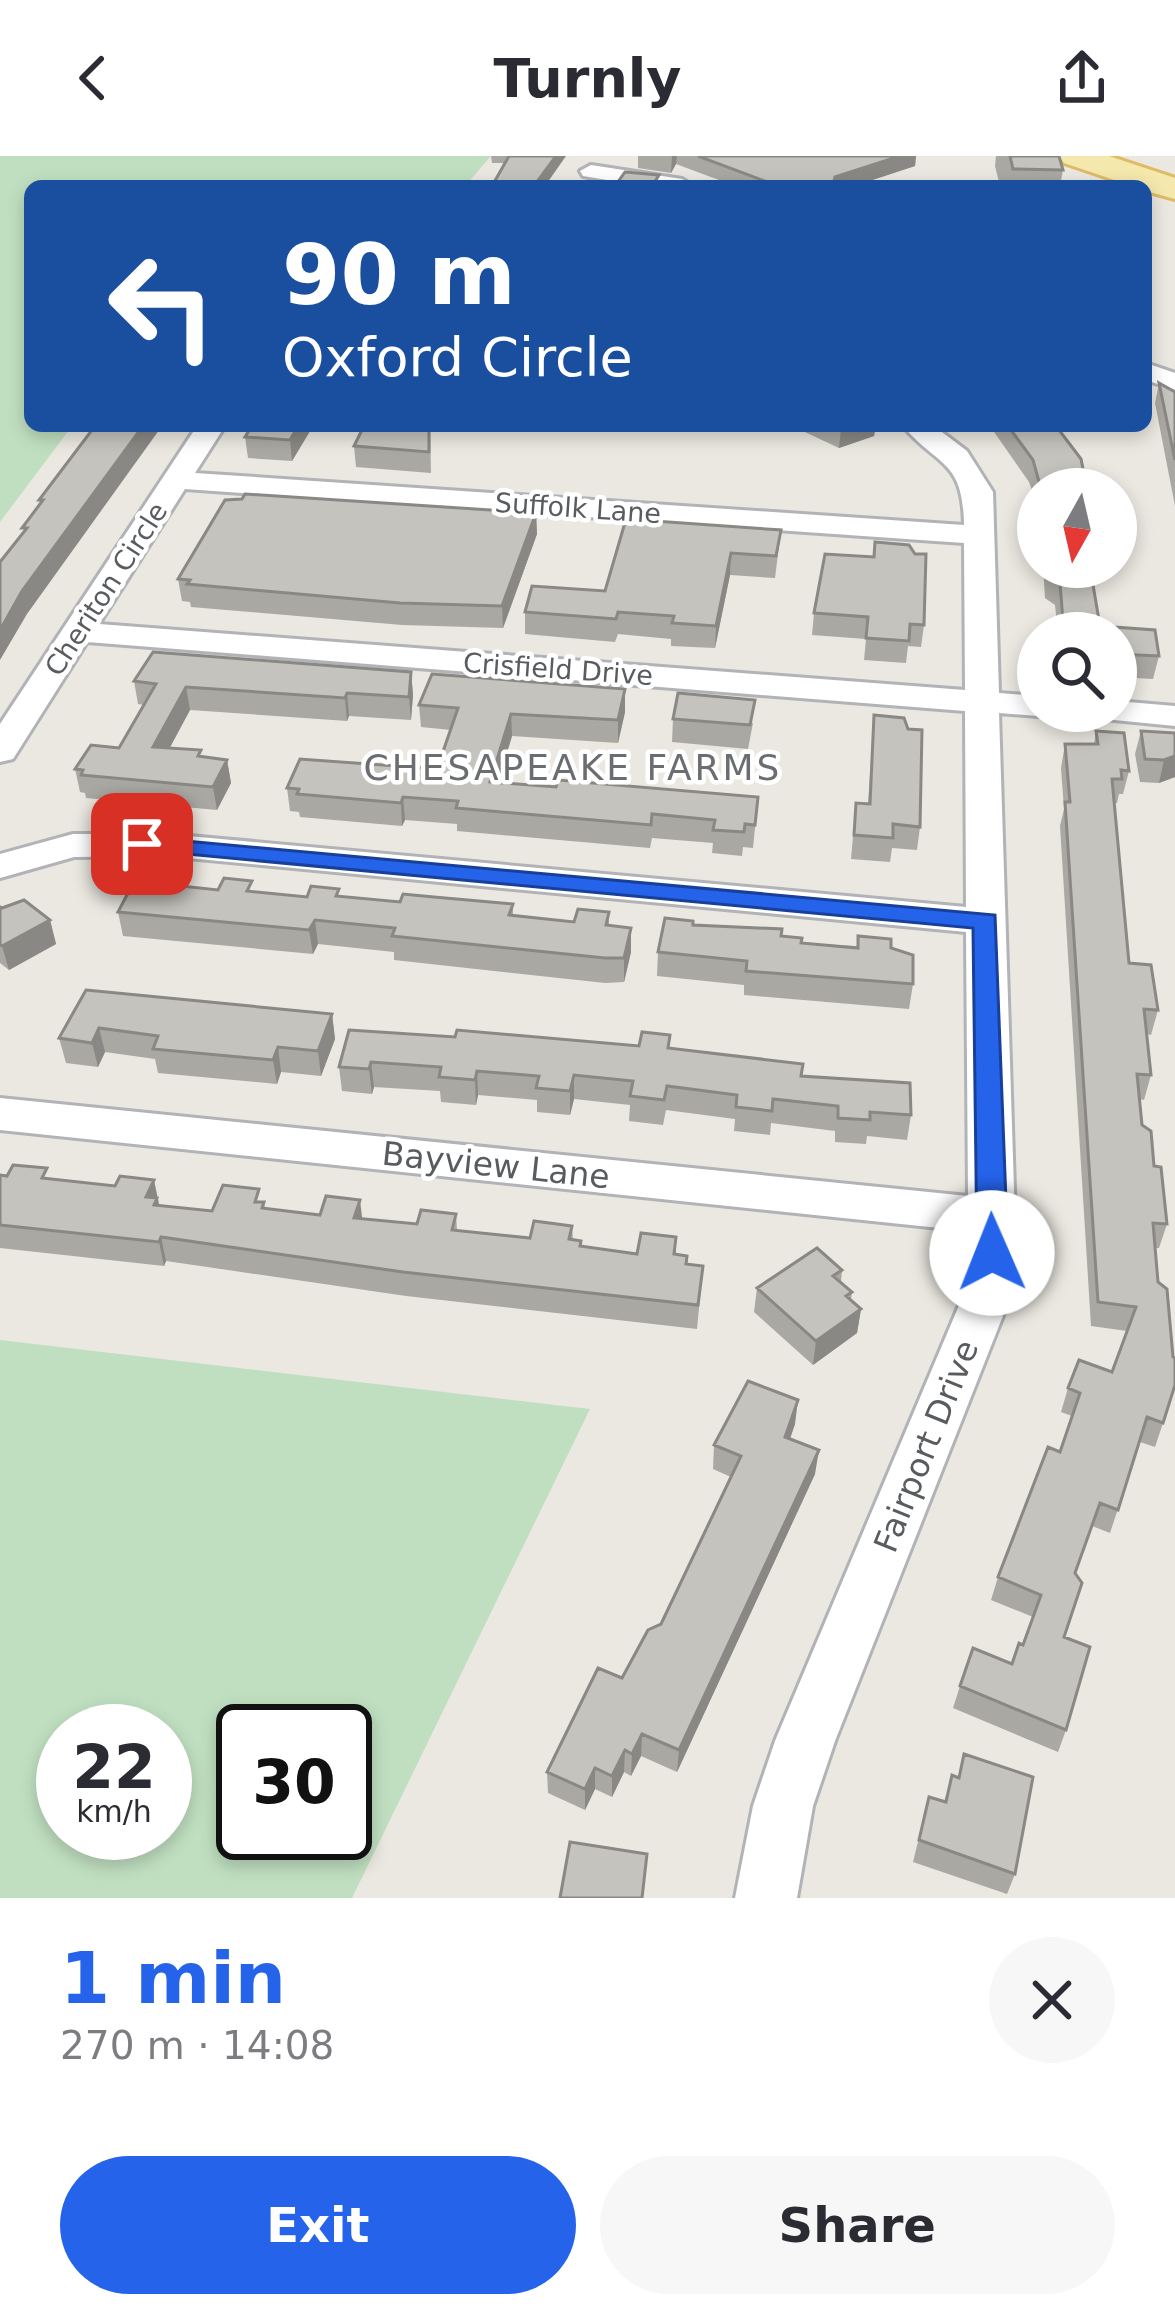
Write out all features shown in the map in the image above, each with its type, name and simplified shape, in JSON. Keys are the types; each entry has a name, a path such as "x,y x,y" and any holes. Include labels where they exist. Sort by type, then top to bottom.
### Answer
{"main road":[{"path":"1076,156 1148,180"}],"street":[{"path":"591,171 646,180"},
{"name":"Cheriton Circle","path":"0,751 207,432"},
{"name":"Fairport Drive","path":"766,1898 783,1806 805,1741 985,1303 992,1253 977,492 957,457 925,432"},
{"name":"Suffolk Lane","path":"177,480 978,536"},
{"name":"Crisfield Drive","path":"78,632 1017,704"},
{"path":"1137,713 1175,716"},
{"path":"0,866 73,846 167,845 986,921"},
{"name":"Bayview Lane","path":"0,1114 992,1216"}],"green space":[{"path":"0,156 491,156 470,180 24,180 24,432 68,432 0,522"},
{"path":"0,1340 590,1409 372,1857 372,1704 216,1704 216,1860 370,1860 352,1898 0,1898"}],"building":[{"path":"509,156 556,156 538,180 495,180"},
{"path":"698,156 900,156 834,180 762,180"},
{"path":"1010,156 1059,156 1063,170 1013,169"},
{"path":"625,172 659,175 656,180 619,180"},
{"path":"1159,383 1175,392 1175,460"},
{"path":"90,432 139,432 22,591 0,630 0,562 27,528 22,528 43,500 39,500"},
{"path":"248,432 295,432 290,440 245,437"},
{"path":"361,432 429,432 429,452 354,446"},
{"path":"1012,432 1061,432 1083,468 1035,468"},
{"path":"245,494 536,513 502,606 400,603 187,584 190,580 178,579 225,500 242,499"},
{"path":"626,519 781,530 776,556 731,553 716,626 672,623 674,616 618,612 616,619 525,612 532,586 605,591"},
{"path":"875,542 909,545 915,554 926,554 924,625 910,624 909,641 866,638 868,617 814,613 825,554 874,557"},
{"path":"1060,588 1094,588 1098,612 1062,612"},
{"path":"1137,629 1155,630 1159,656 1137,655"},
{"path":"153,652 411,672 409,697 347,693 345,698 186,687 153,747 201,750 198,756 227,760 213,787 81,775 83,770 75,769 91,745 119,748 156,684 134,681"},
{"path":"432,674 625,689 618,720 511,714 490,782 556,787 558,780 758,797 755,825 745,824 744,832 713,830 715,820 652,814 651,825 456,808 458,801 403,797 401,803 297,794 299,789 287,788 300,759 437,769 458,708 419,705"},
{"path":"678,693 755,700 750,725 673,719"},
{"path":"874,715 904,718 908,729 922,730 920,827 893,824 893,838 854,835 856,803 870,804"},
{"path":"1141,731 1175,733 1175,756 1145,759"},
{"path":"1096,732 1124,733 1129,771 1121,770 1122,779 1112,779 1129,963 1151,965 1158,1010 1144,1009 1151,1075 1137,1074 1142,1125 1151,1131 1154,1166 1161,1167 1167,1224 1153,1223 1158,1282 1167,1289 1175,1385 1163,1423 1147,1417 1118,1510 1100,1503 1075,1573 1082,1583 1064,1637 1090,1647 1066,1730 960,1686 973,1648 1012,1664 1019,1643 1023,1645 1041,1595 998,1577 1048,1447 1060,1452 1080,1393 1068,1388 1079,1360 1112,1372 1136,1307 1098,1302 1065,744 1098,744"},
{"path":"140,870 168,872 162,884 218,890 224,878 252,881 247,891 307,897 311,886 339,889 336,896 400,902 403,894 513,904 509,915 574,922 578,909 609,912 606,925 631,928 624,958 605,958 392,936 395,928 315,920 309,930 118,912"},
{"path":"24,900 50,920 2,946 0,907"},
{"path":"665,918 693,921 693,925 782,929 781,936 802,938 801,943 858,948 858,936 891,939 891,948 913,955 913,984 746,971 747,961 658,952"},
{"path":"86,990 332,1014 318,1051 278,1047 273,1060 153,1049 158,1036 99,1028 92,1043 59,1038"},
{"path":"349,1030 455,1037 457,1030 639,1046 642,1032 670,1035 668,1048 803,1064 801,1076 910,1083 911,1115 870,1112 870,1120 838,1118 838,1106 773,1099 772,1111 736,1107 737,1095 667,1086 664,1100 630,1096 633,1081 574,1075 570,1091 536,1088 539,1076 477,1071 475,1080 439,1077 441,1067 371,1062 369,1069 339,1067"},
{"path":"13,1165 47,1168 42,1178 115,1186 120,1176 154,1180 146,1197 157,1198 154,1205 212,1211 223,1185 259,1189 255,1202 264,1202 262,1208 320,1215 326,1196 360,1200 354,1218 417,1224 421,1210 456,1214 452,1230 530,1238 534,1221 572,1226 569,1239 581,1241 580,1246 637,1254 641,1233 676,1237 674,1254 687,1256 686,1264 703,1266 698,1305 403,1272 161,1237 159,1242 0,1225 0,1175 7,1176"},
{"path":"817,1248 842,1270 833,1276 852,1292 846,1296 861,1309 816,1341 757,1288"},
{"path":"748,1381 798,1400 785,1437 819,1450 679,1750 642,1734 632,1754 625,1750 612,1776 595,1768 585,1789 547,1772 598,1668 622,1678 648,1630 661,1624 741,1456 714,1445"},
{"path":"964,1754 1033,1777 1015,1874 919,1840 929,1797 946,1802 952,1775 959,1778"},
{"path":"570,1842 647,1854 642,1898 560,1898"}],"district":[{"name":"CHESAPEAKE FARMS","path":"573,767"}],"route":[{"path":"142,844 986,921 992,1253"}]}
